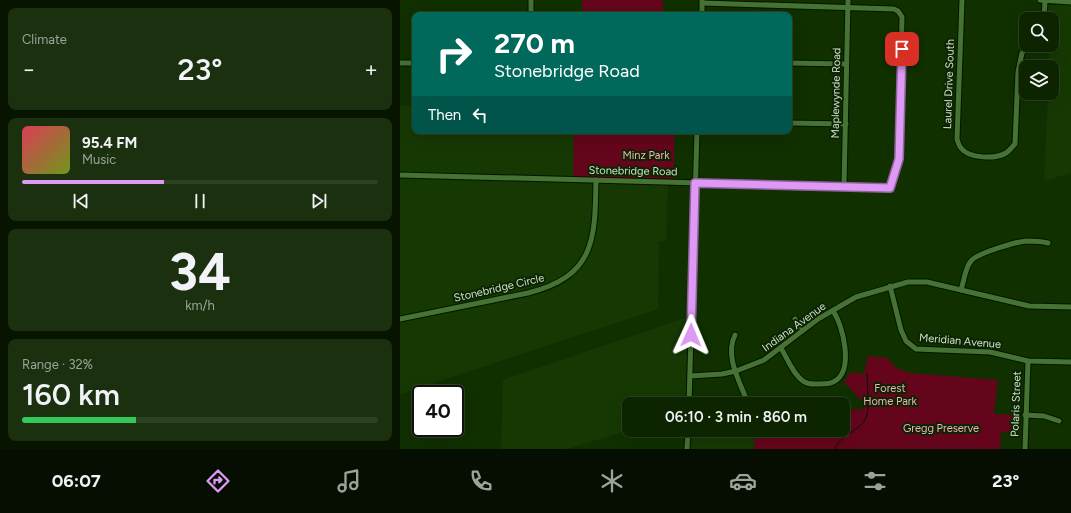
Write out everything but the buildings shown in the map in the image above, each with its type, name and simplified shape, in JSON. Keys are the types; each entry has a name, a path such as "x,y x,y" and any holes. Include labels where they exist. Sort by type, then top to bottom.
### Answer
{"street":[{"path":"531,0 531,12"},
{"name":"Maplewynde Road","path":"844,186 848,0"},
{"name":"Laurel Drive South","path":"962,0 957,139 961,148 966,152 972,155 998,157 1007,152 1015,144 1018,72 1023,52"},
{"path":"1044,12 1043,1 1071,2"},
{"path":"702,2 848,8"},
{"name":"Stonebridge Road","path":"400,175 890,188 899,159 902,18 894,9 848,8"},
{"path":"400,62 412,63"},
{"path":"792,63 846,64"},
{"path":"792,123 846,124"},
{"path":"689,397 697,134"},
{"name":"Stonebridge Circle","path":"400,319 544,289 565,279 585,258 594,235 596,180"},
{"path":"961,290 967,268 972,260 981,254 1025,241 1040,241 1048,243"},
{"name":"Indiana Avenue","path":"690,376 722,374 736,371 764,360 803,330 856,297 890,286 917,281 1029,306 1071,307"},
{"name":"Meridian Avenue","path":"890,286 901,330 906,341 916,349 990,352 1028,361 1071,362"},
{"path":"781,348 799,378 804,382 814,384 831,383 836,381 842,374 846,363 839,320 832,311"},
{"path":"795,319 803,330"},
{"path":"734,335 731,346 736,371 745,397"},
{"name":"Polaris Street","path":"1024,449 1028,361"},
{"path":"1025,415 1044,416 1059,421"},
{"path":"687,449 688,437"}],"shaded area":[{"path":"1048,5 1071,5 1071,173 1044,181 1048,100 1059,100 1059,60 1048,60 1049,52 1059,52 1059,12 1048,12"},
{"path":"400,105 412,106 412,134 574,134 573,182 668,184 666,241 659,241 658,309 427,385 412,385 412,390 400,394"},
{"path":"688,317 686,397 622,397 622,432 567,449 501,449 503,380"},
{"path":"690,437 754,437 755,439 754,449 689,449"}],"green space":[{"path":"582,0 663,0 663,12 582,12"},
{"name":"Minz Park","path":"574,134 674,134 674,179 573,177"},
{"name":"Forest Home Park","path":"868,356 887,358 896,368 910,373 998,380 994,414 1019,415 1018,433 1001,432 1000,449 754,449 754,437 850,437 850,410 863,409 865,404 844,382 851,372 864,374"}],"waterway":[{"path":"835,449 837,444 859,426 866,418 868,403 867,374"}],"route":[{"path":"691,335 695,183 890,188 899,159 902,49"}],"park label":[{"name":"Gregg Preserve","path":"941,428"}]}
